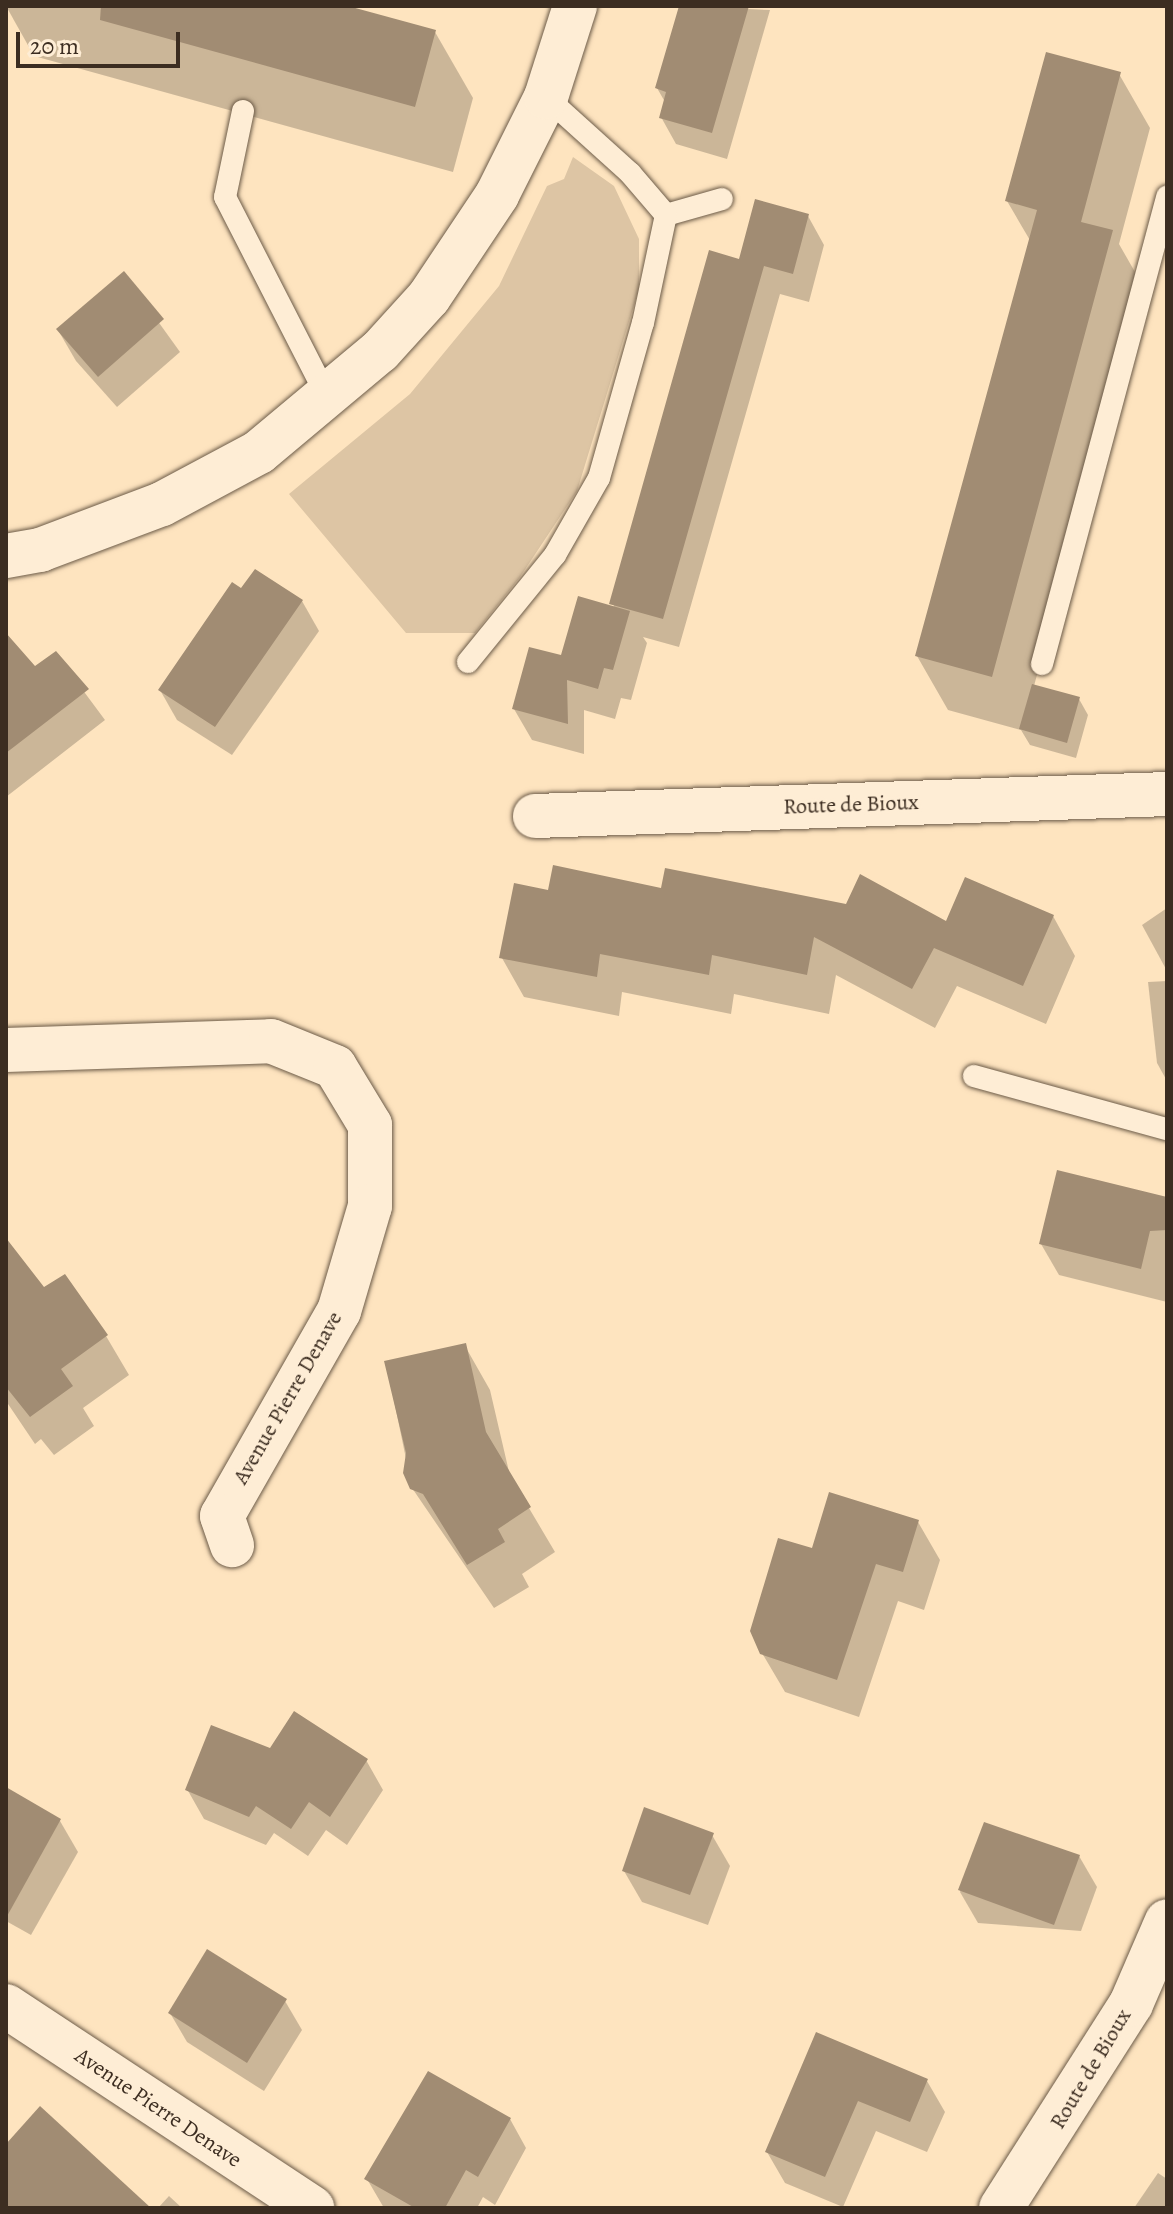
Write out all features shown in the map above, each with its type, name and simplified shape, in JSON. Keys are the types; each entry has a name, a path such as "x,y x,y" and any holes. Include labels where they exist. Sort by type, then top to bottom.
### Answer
{"street":[{"path":"6,556 40,550 162,504 259,452 328,398 429,297 497,195 546,97 575,6"},
{"name":"Route de Bioux","path":"535,816 1167,794"},
{"name":"Avenue Pierre Denave","path":"6,1050 271,1041 335,1067 370,1125 370,1206 339,1311 222,1516 232,1545"},
{"name":"Route de Bioux","path":"1001,2208 1131,2004 1167,1921"},
{"name":"Avenue Pierre Denave","path":"6,2006 312,2208"}],"lane":[{"path":"546,97 630,173 666,215"},
{"path":"243,111 225,197 328,398"},
{"path":"1042,664 1167,196"},
{"path":"666,215 722,199"},
{"path":"468,662 555,555 599,478 643,323 666,215"},
{"path":"974,1076 1167,1129"}],"shaded area":[{"path":"573,157 614,186 639,239 639,289 577,491 520,577 475,633 406,633 289,494 410,394 499,286 547,186 564,179"}],"building":[{"path":"101,6 348,6 436,30 415,107 100,20"},
{"path":"679,6 749,6 712,133 659,118 666,92 655,88"},
{"path":"1046,52 1121,72 1081,222 1113,230 992,677 915,656 1037,210 1005,201"},
{"path":"755,199 809,214 793,274 764,266 663,619 609,604 709,250 739,259"},
{"path":"124,271 164,319 98,377 56,329"},
{"path":"255,569 303,600 215,727 158,690 232,582 241,588"},
{"path":"578,596 630,611 613,670 604,668 598,689 567,680 568,724 512,709 529,647 561,655"},
{"path":"6,633 35,666 56,651 89,689 6,753"},
{"path":"1032,684 1080,697 1067,743 1019,729"},
{"path":"553,865 661,888 665,868 846,904 860,874 946,921 965,877 1054,915 1023,986 934,948 912,989 814,937 807,975 712,955 709,975 600,954 597,977 499,958 514,883 548,890"},
{"path":"1057,1170 1167,1197 1167,1230 1150,1231 1141,1269 1039,1244"},
{"path":"6,1238 44,1287 65,1274 108,1335 61,1369 73,1386 30,1417 6,1387"},
{"path":"466,1343 486,1432 531,1507 498,1529 505,1542 467,1565 423,1494 410,1489 403,1473 406,1453 384,1361"},
{"path":"829,1492 919,1520 903,1572 876,1564 837,1680 760,1654 750,1631 778,1538 812,1548"},
{"path":"294,1711 368,1759 330,1817 309,1802 291,1829 256,1806 249,1817 185,1790 211,1725 270,1748"},
{"path":"6,1787 61,1819 6,1918"},
{"path":"644,1807 714,1833 690,1895 622,1871"},
{"path":"984,1822 1080,1855 1054,1925 958,1890"},
{"path":"207,1949 287,1999 247,2063 168,2013"},
{"path":"816,2032 928,2079 910,2122 858,2101 825,2177 765,2152"},
{"path":"428,2071 511,2118 478,2177 466,2170 445,2208 415,2208 364,2179"},
{"path":"40,2106 151,2208 6,2208 6,2144"}]}
